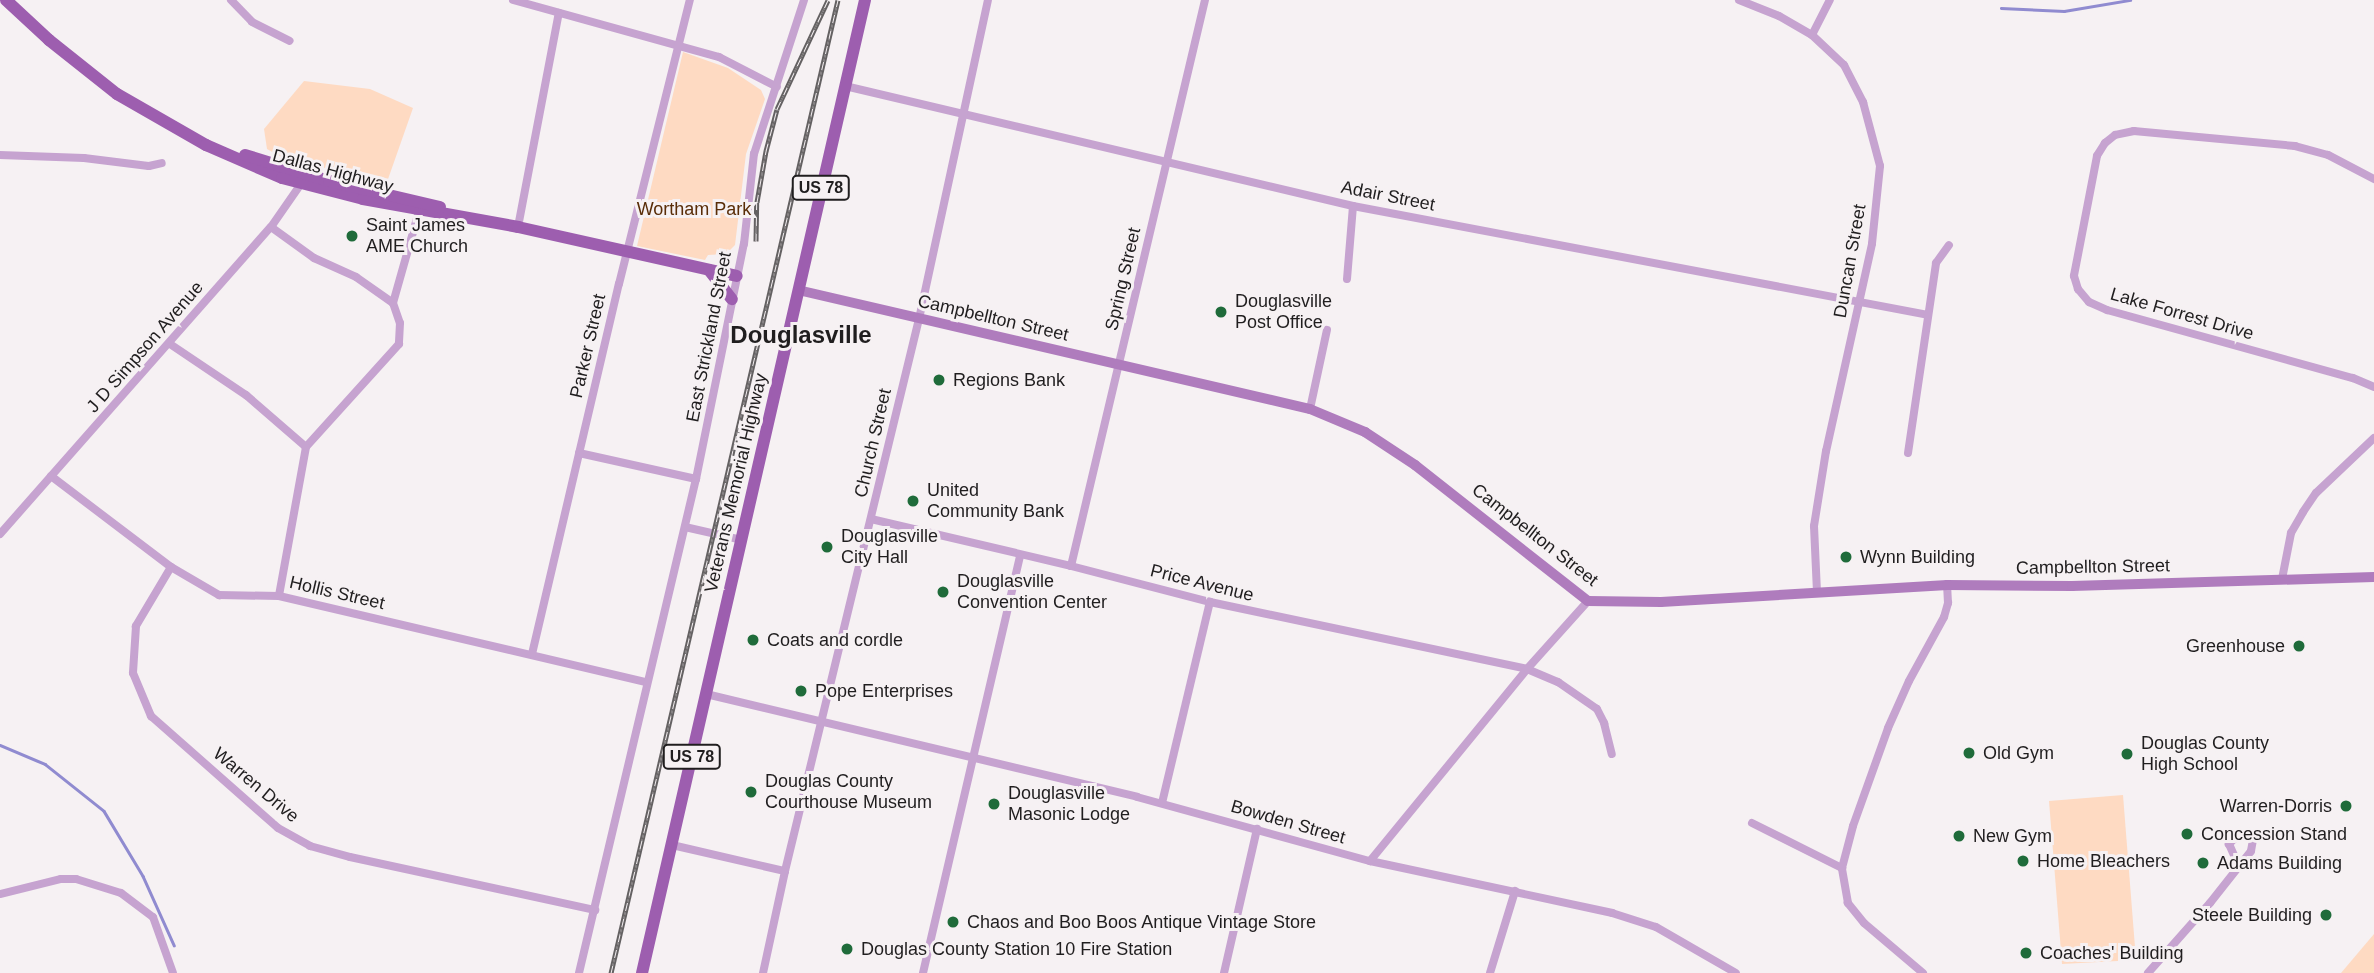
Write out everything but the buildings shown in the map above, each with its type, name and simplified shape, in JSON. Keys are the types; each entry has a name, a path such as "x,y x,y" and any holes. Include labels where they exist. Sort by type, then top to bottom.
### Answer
{"main road":[{"name":"Dallas Highway","path":"6,0 49,40 117,94 225,154 304,180 419,211 491,221"},
{"name":"Veterans Memorial Highway","path":"642,973 865,0"},
{"name":"Dallas Highway","path":"304,180 737,276"},
{"path":"708,270 732,299"},
{"name":"Campbellton Street","path":"797,290 1310,409 1365,432 1415,465 1588,601 1661,602 1947,585 2072,586 2374,577"}],"street":[{"path":"231,0 252,22 290,41"},
{"path":"513,0 719,57 777,87"},
{"name":"Parker Street","path":"532,654 690,0"},
{"name":"East Strickland Street","path":"579,973 696,479 737,276 754,154 804,0"},
{"name":"Church Street","path":"764,973 785,871 919,319 988,0"},
{"name":"Spring Street","path":"1071,566 1205,0"},
{"name":"Duncan Street","path":"1740,0 1779,16 1812,35 1844,65 1872,132 1880,166 1872,244 1826,450 1814,526 1816,591"},
{"path":"1812,35 1830,0"},
{"path":"518,227 559,13"},
{"name":"Adair Street","path":"845,86 1353,206 1928,315"},
{"name":"Lake Forrest Drive","path":"2374,178 2328,155 2295,146 2134,131 2115,135 2105,143 2097,156 2074,276 2078,289 2089,302 2107,310 2353,378 2374,387"},
{"path":"0,155 84,158 149,166 162,163"},
{"name":"J D Simpson Avenue","path":"0,534 271,227 304,180"},
{"path":"1347,279 1353,206"},
{"path":"279,596 306,447 399,344 400,323 393,303 419,211"},
{"path":"271,227 314,258 356,277 393,303"},
{"path":"1908,453 1936,264 1949,245"},
{"path":"1310,409 1327,330"},
{"path":"170,344 246,395 306,447"},
{"path":"2282,579 2291,533 2316,493 2374,438"},
{"path":"579,453 696,479"},
{"name":"Hollis Street","path":"51,476 171,567 219,595 279,596 647,682"},
{"name":"Price Avenue","path":"871,519 1210,602 1527,669 1559,682 1597,709 1604,723 1612,754"},
{"path":"685,527 742,540"},
{"path":"923,973 1020,556"},
{"name":"Warren Drive","path":"171,567 136,626 132,673 151,716 278,828 310,846 350,857 595,910"},
{"path":"1923,973 1864,923 1849,903 1842,868 1853,826 1888,728 1909,681 1944,617 1948,603 1947,585"},
{"path":"1370,861 1527,669 1588,601"},
{"path":"1162,803 1210,602"},
{"name":"Bowden Street","path":"706,694 1162,803 1370,861 1612,913 1656,927 1736,973"},
{"path":"1752,823 1842,868"},
{"path":"1224,973 1257,829"},
{"path":"672,845 785,871"},
{"path":"2148,973 2239,866"},
{"path":"0,894 61,879 76,879 113,890 153,917 173,973"},
{"path":"1490,973 1515,891"}],"green space":[{"name":"Wortham Park","path":"683,52 728,68 761,90 765,99 746,154 735,245 726,254 708,255 705,260 637,246"},
{"path":"304,81 370,89 413,108 387,182 285,159 267,149 264,129"},
{"path":"2123,795 2136,960 2062,964 2049,801"},
{"path":"2374,934 2374,973 2341,973"}],"waterway":[{"path":"2001,8 2064,11 2130,0"},
{"path":"0,745 45,764 104,811 143,876 174,945"}],"railway":[{"path":"756,241 757,202 777,109 828,0"},
{"path":"611,973 838,0"}],"place":[{"name":"Saint James AME Church","path":"352,236"},
{"name":"Douglasville Post Office","path":"1221,312"},
{"name":"Regions Bank","path":"939,380"},
{"name":"United Community Bank","path":"913,501"},
{"name":"Douglasville City Hall","path":"827,547"},
{"name":"Wynn Building","path":"1846,557"},
{"name":"Douglasville Convention Center","path":"943,592"},
{"name":"Coats and cordle","path":"753,640"},
{"name":"Greenhouse","path":"2299,646"},
{"name":"Pope Enterprises","path":"801,691"},
{"name":"Old Gym","path":"1969,753"},
{"name":"Douglas County High School","path":"2127,754"},
{"name":"Douglas County Courthouse Museum","path":"751,792"},
{"name":"Douglasville Masonic Lodge","path":"994,804"},
{"name":"Warren-Dorris","path":"2346,806"},
{"name":"Concession Stand","path":"2187,834"},
{"name":"New Gym","path":"1959,836"},
{"name":"Home Bleachers","path":"2023,861"},
{"name":"Adams Building","path":"2203,863"},
{"name":"Steele Building","path":"2326,915"},
{"name":"Chaos and Boo Boos Antique Vintage Store","path":"953,922"},
{"name":"Douglas County Station 10 Fire Station","path":"847,949"},
{"name":"Coaches' Building","path":"2026,953"}],"district":[{"name":"Douglasville","path":"801,335"}]}
